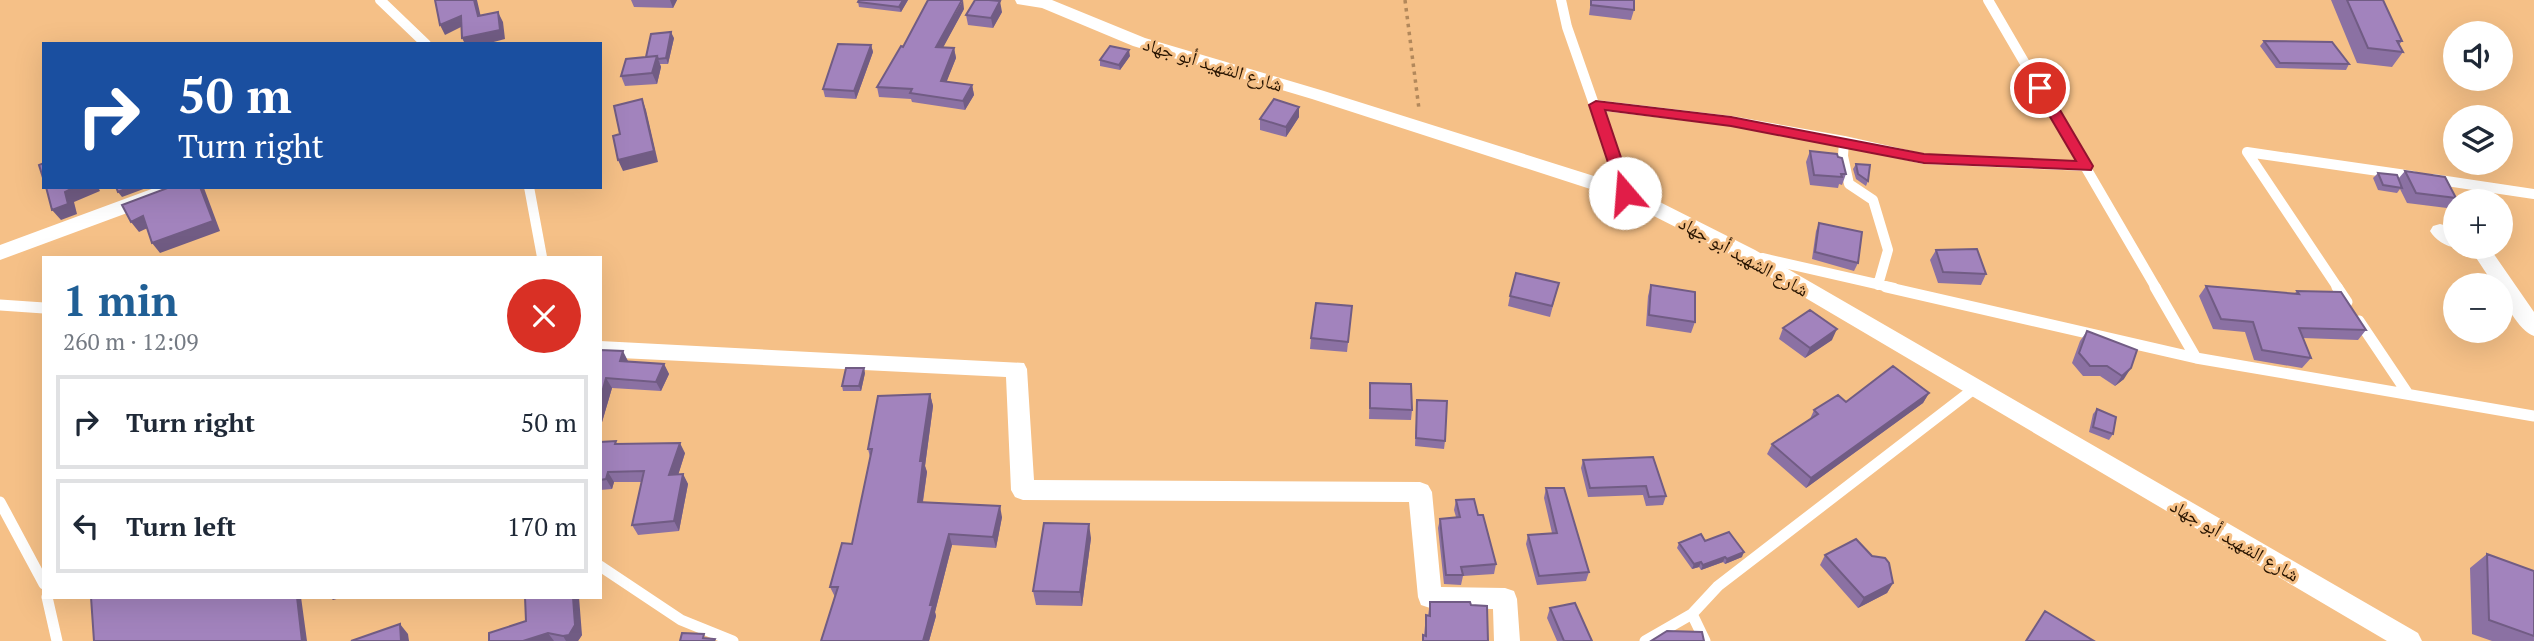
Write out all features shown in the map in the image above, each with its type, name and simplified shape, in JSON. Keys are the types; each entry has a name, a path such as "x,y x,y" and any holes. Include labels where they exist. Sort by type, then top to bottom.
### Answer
{"street":[{"name":"شارع الشهيد أبو جهاد","path":"1023,0 1046,4 1139,42 1625,193 1748,255 2409,641"},
{"path":"0,253 172,189"},
{"path":"2487,259 2534,328"},
{"path":"602,349 1016,369 1023,490 1420,492 1430,597 1505,599 1507,641"}],"lane":[{"path":"380,0 424,42"},
{"path":"1561,0 1567,27 1625,193"},
{"path":"1988,0 2196,358"},
{"path":"1596,105 1731,121 1844,141 1924,159 2086,166"},
{"path":"1844,141 1843,156 1849,184 1873,200 1888,250 1878,285"},
{"path":"2408,394 2247,152 2534,194"},
{"path":"528,189 542,256"},
{"path":"1748,255 2196,358 2534,416"},
{"path":"0,304 42,307"},
{"path":"1645,641 1692,614 1718,586 1858,481 1975,388"},
{"path":"0,502 42,580"},
{"path":"602,567 681,620 733,641"},
{"path":"47,599 57,641"},
{"path":"1692,614 1705,641"}],"path":[{"path":"1405,0 1421,128"}],"building":[{"path":"435,0 474,0 478,16 498,12 500,30 462,38 461,16 440,25"},
{"path":"903,0 899,7 858,2"},
{"path":"928,0 962,0 936,47 954,48 941,81 972,85 963,101 910,93 912,89 877,87 901,46 903,47"},
{"path":"975,0 1000,1 991,18 966,15"},
{"path":"1591,0 1634,0 1634,10 1591,5"},
{"path":"2347,0 2383,0 2402,41 2397,41 2403,52 2368,48"},
{"path":"671,32 666,58 646,57 651,34"},
{"path":"2264,41 2332,42 2349,64 2280,63"},
{"path":"838,44 871,45 854,91 823,89"},
{"path":"1110,46 1129,50 1119,65 1100,60"},
{"path":"657,56 652,73 621,76 626,59"},
{"path":"642,99 654,151 618,160 613,136 620,134 614,106"},
{"path":"1274,99 1299,107 1286,127 1260,119"},
{"path":"1810,151 1837,154 1842,158 1846,174 1841,174 1842,177 1814,175"},
{"path":"1856,164 1870,165 1868,181 1858,174"},
{"path":"2405,171 2445,177 2451,189 2443,189 2443,196 2416,193"},
{"path":"2378,173 2397,175 2402,188 2383,185"},
{"path":"47,189 71,189 65,192 68,204 52,210"},
{"path":"165,189 201,189 213,221 152,243 143,216 131,222 122,205"},
{"path":"1819,223 1862,232 1858,263 1815,252"},
{"path":"1977,249 1986,274 1943,272 1936,250"},
{"path":"1516,273 1559,283 1552,306 1510,296"},
{"path":"1651,285 1695,292 1695,322 1649,315"},
{"path":"2206,286 2299,294 2297,291 2341,292 2366,330 2299,328 2311,358 2262,350 2253,322 2221,319"},
{"path":"1316,303 1352,306 1348,342 1311,338"},
{"path":"1810,310 1837,329 1810,348 1783,328"},
{"path":"2087,331 2137,350 2131,368 2122,376 2107,366 2090,366 2079,353"},
{"path":"602,350 623,351 620,361 664,364 656,382 606,378 602,393"},
{"path":"1893,366 1929,393 1811,478 1772,444 1818,414 1814,410 1838,395 1846,402"},
{"path":"846,368 864,368 859,386 842,386"},
{"path":"1370,383 1411,384 1412,410 1370,408"},
{"path":"930,394 920,461 923,461 918,502 1000,506 993,537 949,534 923,641 821,641 838,587 830,587 842,543 852,544 872,449 868,449 878,396"},
{"path":"1417,400 1447,401 1445,441 1416,438"},
{"path":"2097,409 2116,417 2113,434 2093,427"},
{"path":"602,442 680,443 669,475 683,474 674,521 632,525 644,471 608,472 606,479 602,480"},
{"path":"1653,457 1666,496 1649,497 1646,486 1590,488 1583,460"},
{"path":"1546,488 1564,488 1589,572 1539,576 1528,535 1557,533"},
{"path":"1474,499 1478,515 1483,515 1496,564 1461,567 1463,575 1446,575 1440,519 1460,517 1456,500"},
{"path":"1044,523 1089,524 1080,592 1033,591"},
{"path":"1729,532 1744,552 1703,565 1701,562 1694,564 1679,543 1701,534 1705,541"},
{"path":"1856,539 1872,556 1885,558 1889,563 1893,583 1864,598 1825,555"},
{"path":"2487,554 2534,571 2534,636 2489,620"},
{"path":"91,599 297,599 302,641 94,641"},
{"path":"525,599 573,599 575,625 569,635 548,633 523,641 489,641 489,633 526,621"},
{"path":"1430,602 1470,602 1471,605 1487,606 1488,641 1423,641 1423,635 1426,636 1426,615 1430,616"},
{"path":"1575,603 1592,641 1564,641 1550,608"},
{"path":"2045,611 2094,641 2026,641"},
{"path":"400,624 401,641 351,641"},
{"path":"1667,631 1702,632 1704,641 1651,641"},
{"path":"682,633 704,634 703,638 715,639 680,641"}],"route":[{"path":"1625,193 1596,105 1731,121 1844,141 1924,159 2086,166 2040,88"}]}
